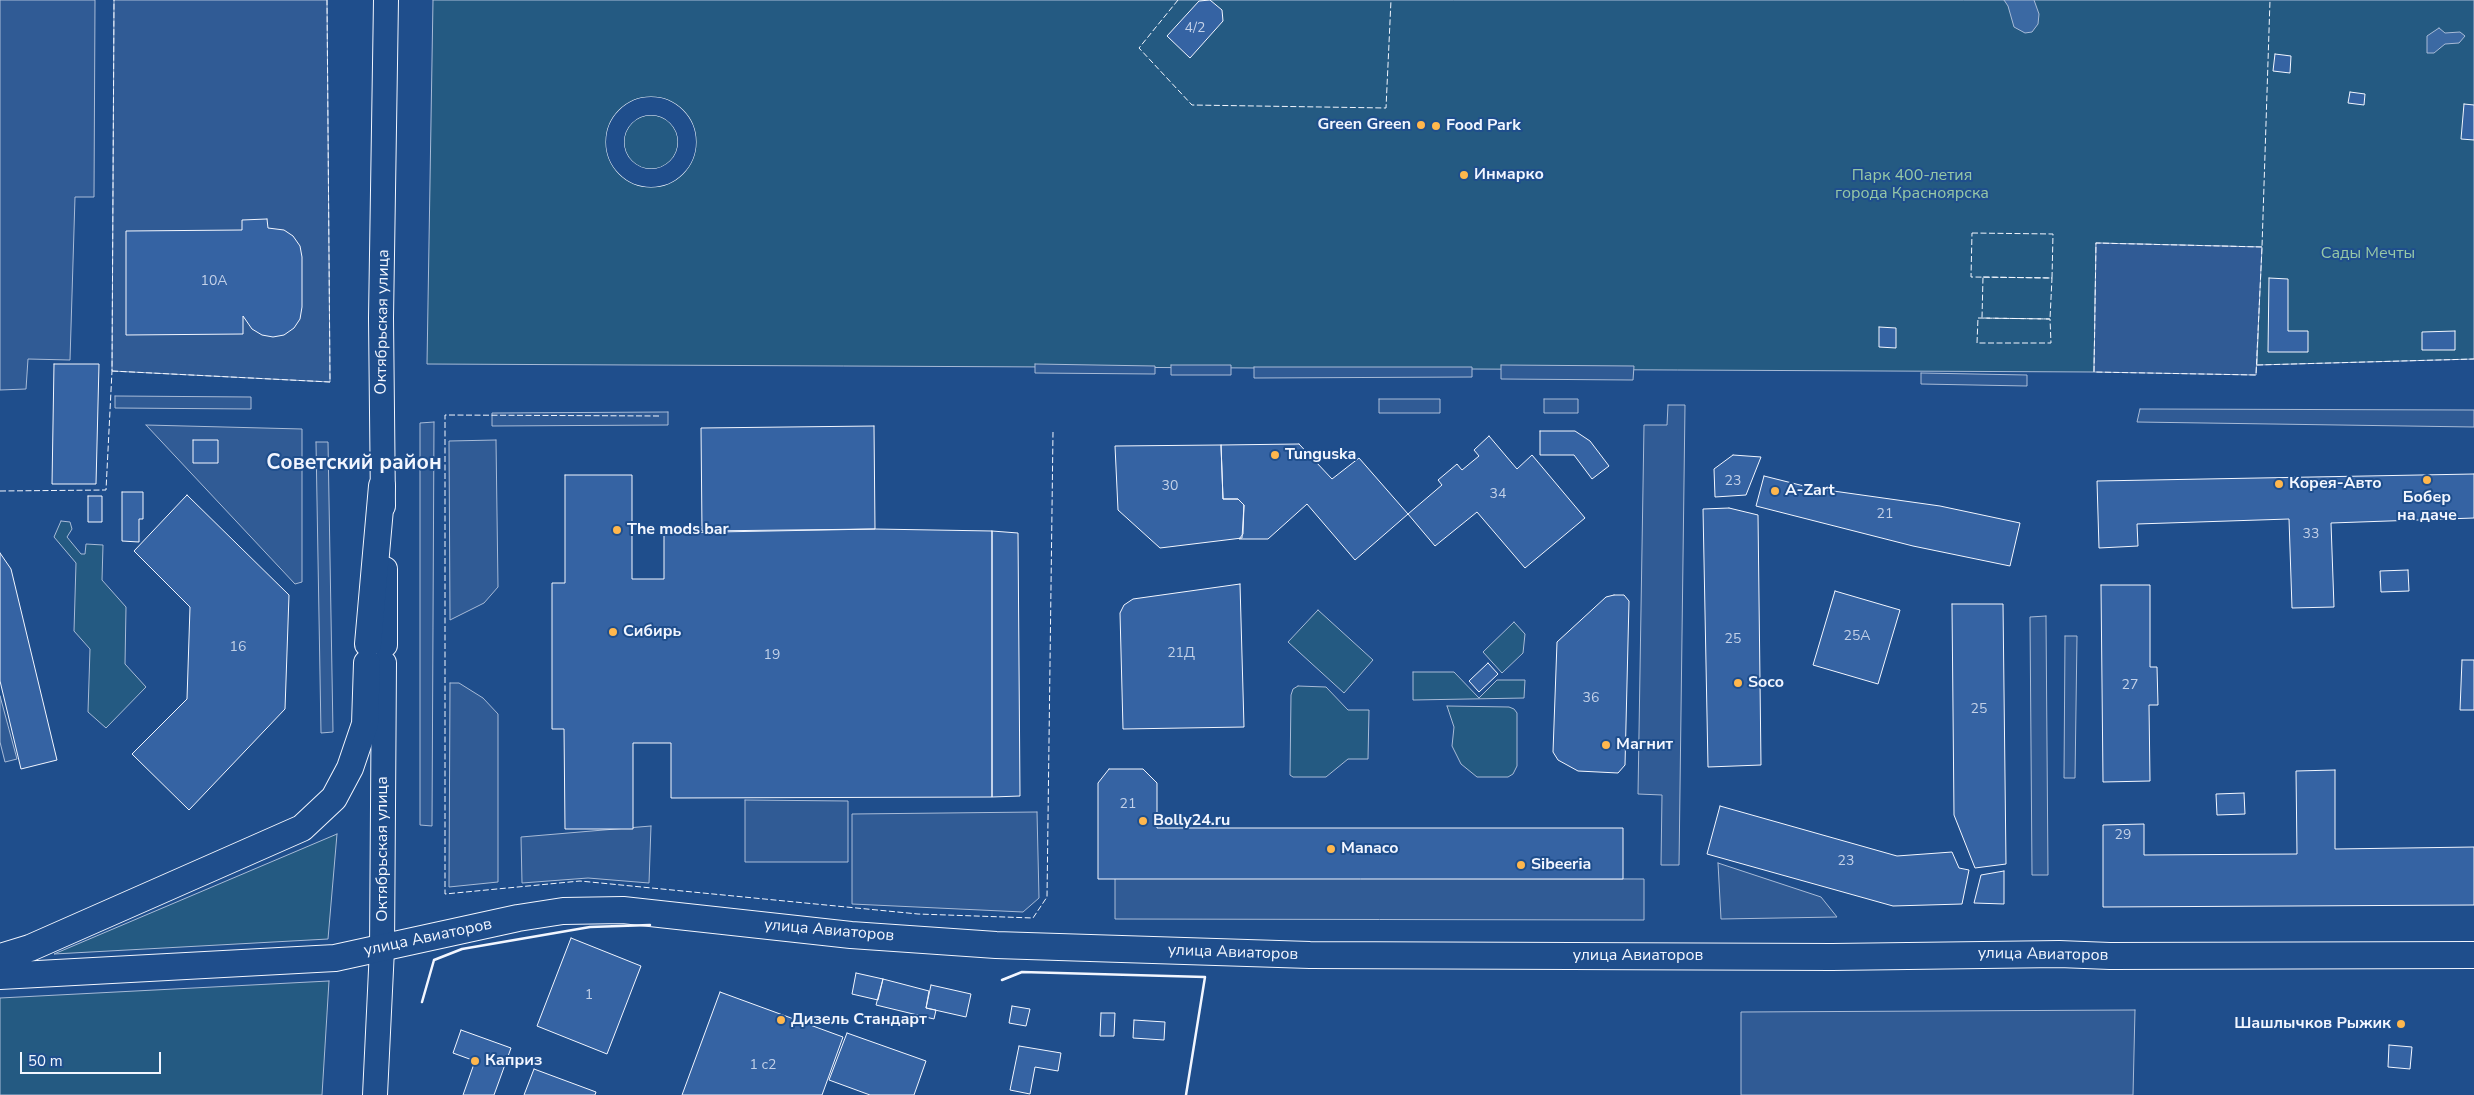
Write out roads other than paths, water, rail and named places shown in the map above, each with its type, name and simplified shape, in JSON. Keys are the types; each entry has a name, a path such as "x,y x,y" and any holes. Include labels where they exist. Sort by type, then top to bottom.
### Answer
{"main road":[{"path":"0,957 30,948 302,828 334,798 350,768 365,724 376,654 382,486"},
{"name":"улица Авиаторов","path":"0,976 335,958 527,916 562,911 623,910 852,935 996,945 1310,955 1832,957 2050,954 2110,956 2474,955"}],"street":[{"name":"Октябрьская улица","path":"382,486 381,318 386,0"},
{"path":"655,106 667,109 677,116 684,126 687,138 687,151 682,162 674,171 653,179 641,178 630,173 619,159 614,142 616,131 622,120 631,112 642,107 655,106"},
{"name":"Октябрьская улица","path":"375,1095 382,949 376,654"}],"place":[{"name":"Green Green","path":"1421,125"},
{"name":"Food Park","path":"1436,126"},
{"name":"Инмарко","path":"1464,175"},
{"name":"Tunguska","path":"1275,455"},
{"name":"Бобер на даче","path":"2427,480"},
{"name":"Корея-Авто","path":"2279,484"},
{"name":"A-Zart","path":"1775,491"},
{"name":"The mods bar","path":"617,530"},
{"name":"Сибирь","path":"613,632"},
{"name":"Soco","path":"1738,683"},
{"name":"Магнит","path":"1606,745"},
{"name":"Bolly24.ru","path":"1143,821"},
{"name":"Manaco","path":"1331,849"},
{"name":"Sibeeria","path":"1521,865"},
{"name":"Дизель Стандарт","path":"781,1020"},
{"name":"Шашлычков Рыжик","path":"2401,1024"},
{"name":"Каприз","path":"475,1061"}],"district":[{"name":"Советский район","path":"354,464"}],"park label":[{"name":"Парк 400-летия города Красноярска","path":"1912,185"},
{"name":"Сады Мечты","path":"2368,254"}]}
